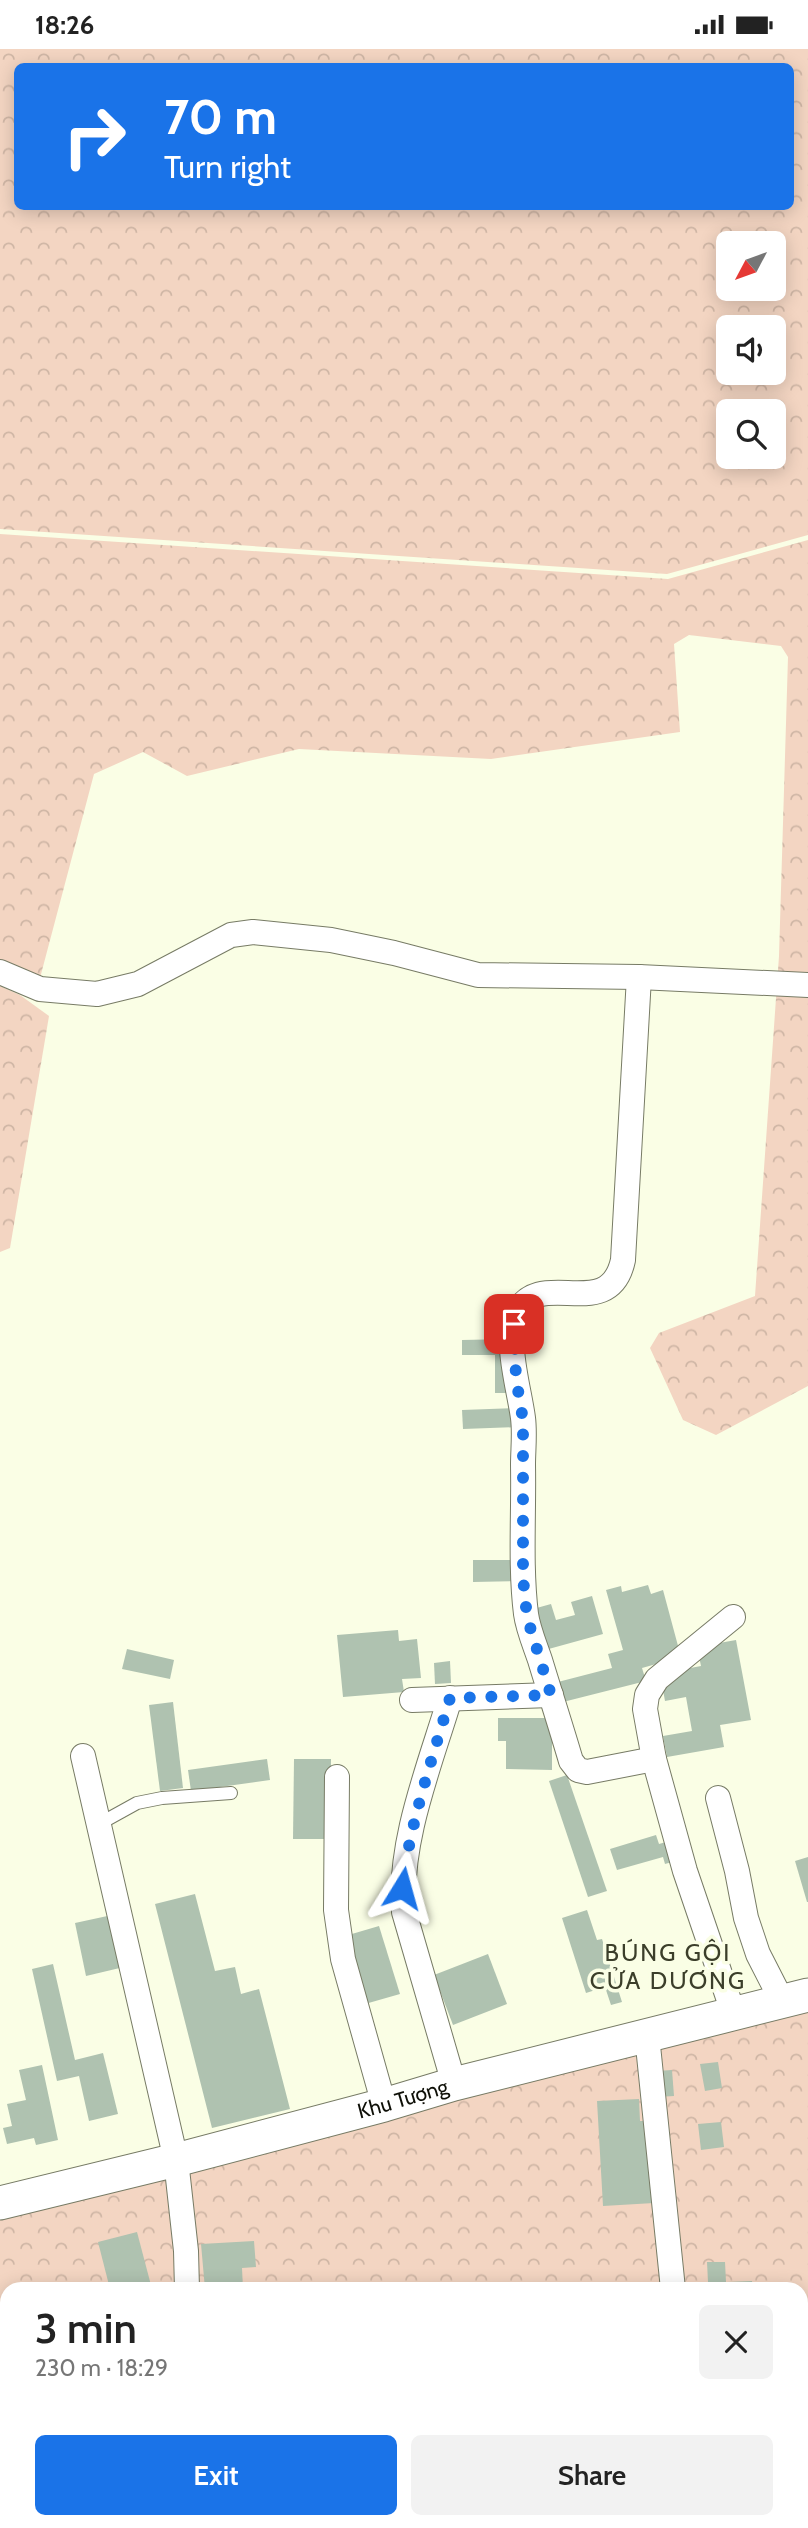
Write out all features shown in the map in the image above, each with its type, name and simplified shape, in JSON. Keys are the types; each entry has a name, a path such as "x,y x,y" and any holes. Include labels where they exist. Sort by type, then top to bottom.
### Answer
{"street":[{"path":"0,972 40,989 97,994 138,983 232,935 253,932 331,940 478,975 639,977 808,985"},
{"path":"639,977 623,1260 620,1272 614,1281 595,1293 537,1293 523,1304 514,1324 516,1378 523,1420 523,1578 527,1617 572,1761 578,1770 587,1772 654,1759"},
{"path":"733,1617 657,1679 647,1695 645,1709 654,1759 685,1871 733,2012"},
{"path":"412,1700 551,1695"},
{"path":"450,1698 420,1798 405,1859 402,1888 404,1912 454,2084"},
{"path":"83,1756 176,2160 187,2282"},
{"path":"337,1777 336,1910 343,1959 384,2105"},
{"path":"718,1798 746,1918 758,1954 795,1998"},
{"name":"Khu Tượng","path":"0,2203 176,2160 454,2084 795,1998"},
{"path":"647,2036 672,2282"}],"lane":[{"path":"99,1824 137,1803 162,1798 231,1793"}],"green space":[{"path":"0,49 808,49 808,535 667,574 0,529"},
{"path":"0,534 668,579 808,540 808,1386 716,1435 683,1420 650,1348 659,1333 755,1296 779,956 788,657 781,646 689,635 674,644 680,732 491,759 299,749 187,776 143,752 94,774 40,978 0,960"},
{"path":"0,986 20,995 49,1016 10,1248 0,1252"},
{"path":"808,2008 808,2282 0,2282 0,2215"}],"building":[{"path":"510,1339 511,1393 495,1393 495,1355 462,1355 462,1340"},
{"path":"519,1408 520,1427 463,1429 462,1410"},
{"path":"473,1560 519,1560 519,1581 473,1582"},
{"path":"648,1585 651,1594 663,1590 681,1657 642,1668 646,1681 559,1703 554,1683 612,1668 608,1654 623,1650 606,1590 621,1586 622,1592"},
{"path":"592,1596 603,1634 545,1650 533,1609 551,1604 556,1620 575,1615 571,1602"},
{"path":"398,1630 399,1641 417,1639 421,1678 402,1679 404,1692 343,1697 337,1635"},
{"path":"736,1640 751,1720 720,1725 724,1747 667,1757 663,1736 692,1731 686,1697 665,1701 661,1679 669,1672 701,1666 697,1647"},
{"path":"127,1649 174,1660 170,1679 122,1669"},
{"path":"450,1661 451,1683 435,1684 434,1663"},
{"path":"173,1702 183,1788 160,1791 149,1705"},
{"path":"498,1718 552,1718 552,1770 506,1769 506,1741 498,1741"},
{"path":"267,1759 270,1780 191,1791 188,1770"},
{"path":"294,1759 331,1759 330,1839 293,1839"},
{"path":"567,1775 607,1891 588,1897 549,1781"},
{"path":"656,1835 659,1844 673,1840 679,1860 665,1864 663,1857 617,1870 610,1849"},
{"path":"808,1857 808,1902 807,1902 795,1861"},
{"path":"195,1894 215,1971 235,1967 241,1994 259,1989 290,2109 212,2128 155,1904"},
{"path":"587,1910 597,1940 602,1939 622,2002 611,2005 605,1987 586,1993 562,1918"},
{"path":"112,1915 124,1967 86,1976 75,1923"},
{"path":"379,1926 400,1994 365,2004 345,1936"},
{"path":"488,1954 507,2004 453,2025 434,1975"},
{"path":"53,1964 75,2060 103,2053 118,2114 89,2121 79,2076 57,2081 32,1969"},
{"path":"718,2062 722,2088 705,2091 700,2064"},
{"path":"42,2065 58,2140 36,2145 34,2138 7,2144 3,2128 12,2126 7,2104 26,2100 19,2070"},
{"path":"672,2070 674,2096 658,2097 656,2071"},
{"path":"639,2099 640,2121 649,2121 654,2203 603,2206 597,2101"},
{"path":"721,2122 724,2147 701,2150 698,2124"},
{"path":"137,2232 150,2282 108,2282 98,2242"},
{"path":"254,2241 256,2267 242,2268 243,2282 204,2282 201,2244"},
{"path":"707,2262 725,2262 726,2282 708,2282"}],"district":[{"name":"BÚNG GỘI CỬA DƯƠNG","path":"668,1967"}],"route":[{"path":"402,1888 405,1859 420,1798 450,1698 551,1695 527,1617 523,1578 523,1420 512,1336 514,1324"}]}
